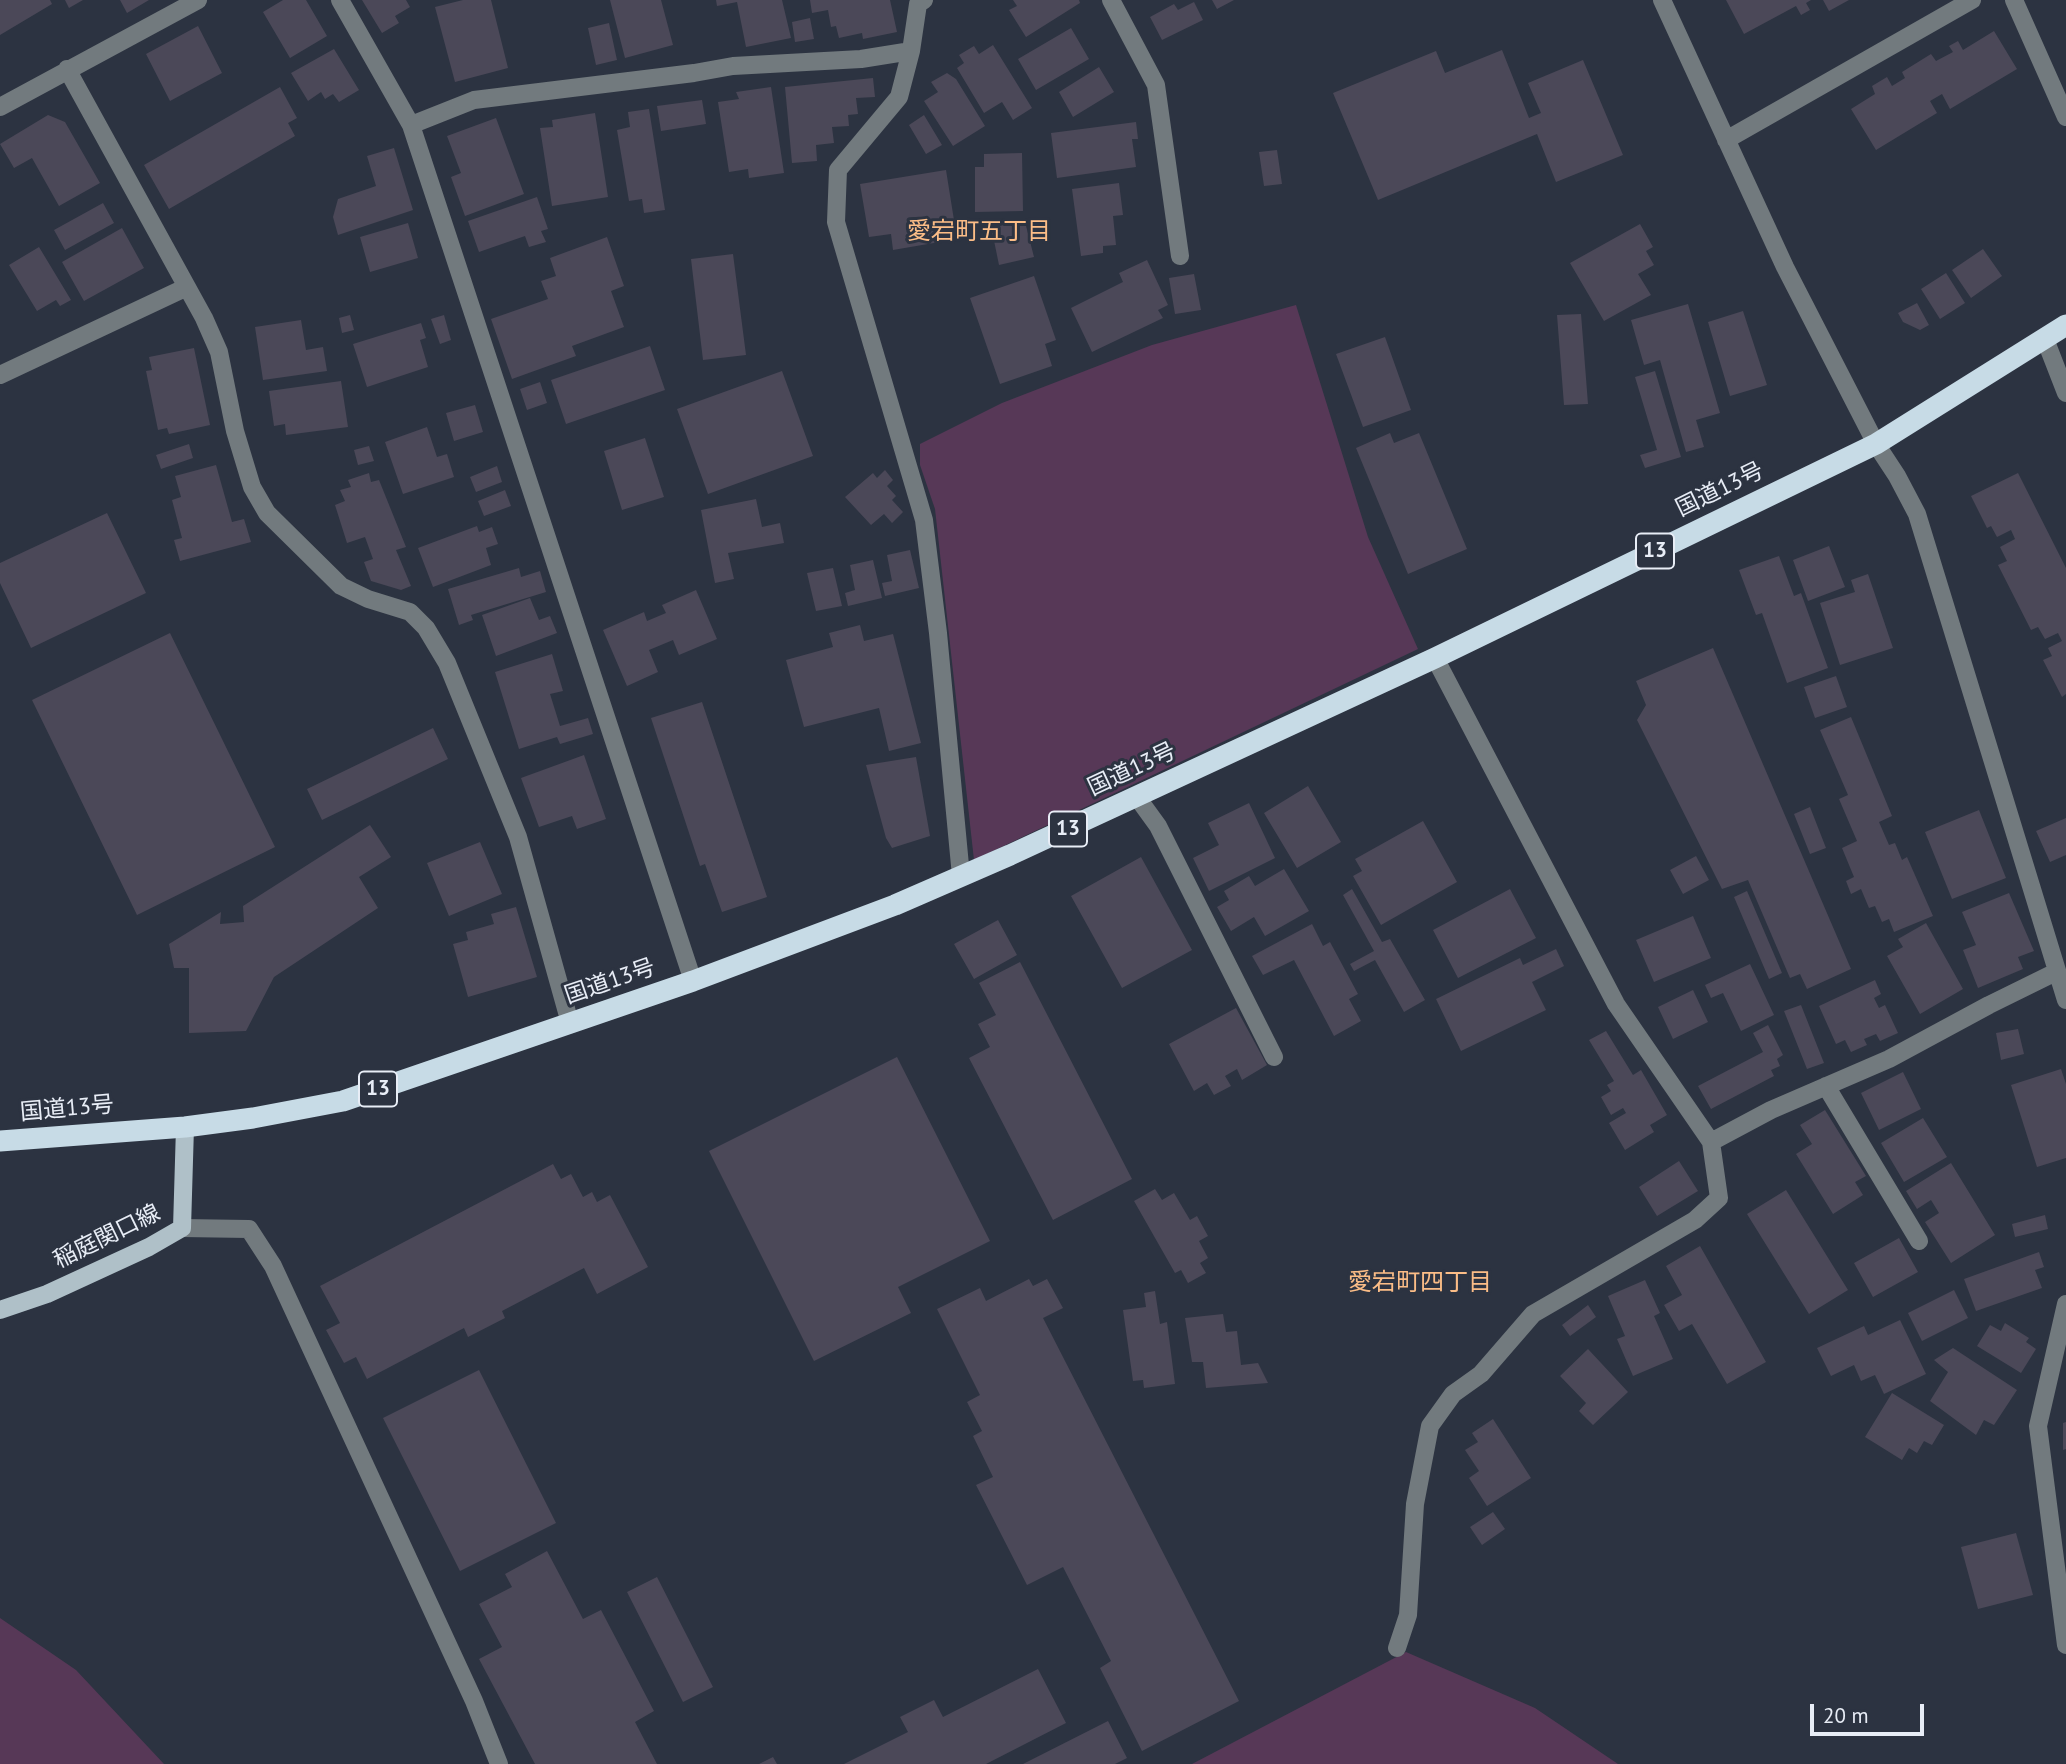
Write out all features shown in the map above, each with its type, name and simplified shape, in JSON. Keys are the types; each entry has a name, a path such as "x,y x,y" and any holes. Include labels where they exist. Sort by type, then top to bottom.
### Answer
{"highway":[{"name":"国道13号","path":"0,1141 185,1127 253,1118 343,1101 693,981 895,905 1435,658 1876,443 2066,326"}],"main road":[{"name":"稲庭関口線","path":"0,1310 47,1294 149,1247 182,1228 185,1127"}],"street":[{"path":"0,107 198,0"},
{"path":"340,0 411,125 693,981"},
{"path":"924,0 918,4 912,51 900,97 838,170 836,222 924,520 938,633 961,876"},
{"path":"1111,0 1156,85 1180,256"},
{"path":"1662,0 1785,267 1876,443 1917,514 2066,1000"},
{"path":"1726,139 1972,0"},
{"path":"2014,0 2066,117"},
{"path":"411,125 474,100 733,66 861,59 912,51"},
{"path":"67,69 187,287 219,352 235,431 252,487 267,513 341,586 368,599 410,612 426,628 447,663 518,838 570,1023"},
{"path":"0,375 187,287"},
{"path":"2045,339 2066,393"},
{"path":"1397,1648 1408,1615 1415,1504 1430,1426 1453,1394 1481,1374 1533,1314 1695,1220 1719,1198 1711,1142 1616,1004 1435,658"},
{"path":"1136,797 1158,826 1274,1057"},
{"path":"1711,1142 1770,1110 1889,1059 2056,972"},
{"path":"1826,1086 1919,1241"},
{"path":"182,1228 248,1229 273,1266 474,1701 499,1764"},
{"path":"2066,1304 2038,1426 2062,1570 2066,1645"}],"shaded area":[{"path":"1296,305 1368,537 1418,649 974,860 935,509 920,465 920,444 1002,403 1152,345"},
{"path":"0,1618 76,1670 164,1764 0,1764"},
{"path":"1406,1652 1535,1708 1618,1764 1192,1764"}],"building":[{"path":"0,0 50,0 52,4 0,35"},
{"path":"65,0 83,0 69,8"},
{"path":"120,0 149,0 127,13"},
{"path":"283,0 306,0 327,36 290,58 263,12"},
{"path":"362,0 406,0 410,7 395,16 399,23 382,33"},
{"path":"463,0 491,0 508,68 455,82 435,7"},
{"path":"610,0 661,0 673,45 625,58"},
{"path":"716,0 782,0 791,38 746,47 737,2 717,6"},
{"path":"810,0 890,0 897,32 863,39 862,33 839,38 836,26 831,27 828,10 812,13"},
{"path":"1013,0 1079,0 1080,3 1026,37 1009,10 1017,6"},
{"path":"1212,0 1234,0 1217,9"},
{"path":"1726,0 1811,0 1806,3 1810,10 1801,15 1796,6 1744,34"},
{"path":"1823,0 1849,0 1829,11"},
{"path":"1194,2 1203,20 1162,40 1150,17 1174,4 1178,10"},
{"path":"810,18 814,39 795,42 792,22"},
{"path":"609,23 617,60 596,65 588,28"},
{"path":"198,26 222,73 170,101 146,54"},
{"path":"1071,28 1089,59 1036,90 1018,59"},
{"path":"1994,31 2017,69 1950,109 1942,94 1930,101 1937,113 1876,150 1851,109 1875,94 1872,86 1887,77 1892,86 1905,78 1902,72 1931,54 1936,61 1953,52 1949,46 1958,41 1963,50"},
{"path":"993,45 1032,108 1013,120 1002,102 984,113 957,68 964,63 959,55 974,46 979,54"},
{"path":"334,49 359,90 339,102 333,94 325,99 321,92 308,101 291,73"},
{"path":"1502,50 1529,118 1541,113 1528,83 1583,60 1623,155 1556,182 1537,134 1378,200 1333,93 1436,51 1445,73"},
{"path":"1099,67 1114,92 1073,117 1059,92"},
{"path":"947,73 956,79 985,126 953,146 924,101 938,92 931,82"},
{"path":"873,78 875,97 856,98 858,114 848,115 849,126 832,127 834,143 816,145 817,161 792,163 785,87"},
{"path":"280,87 297,118 288,123 295,136 169,209 144,165"},
{"path":"771,87 784,173 749,178 748,169 729,172 718,102 739,99 736,92"},
{"path":"702,100 706,124 661,131 657,106"},
{"path":"649,109 665,210 644,213 642,199 629,201 617,130 630,127 628,112"},
{"path":"595,113 608,197 552,206 540,128 553,127 552,120"},
{"path":"48,115 65,122 100,183 59,206 32,158 14,168 0,144"},
{"path":"924,115 942,145 926,154 909,125"},
{"path":"496,118 524,194 465,216 451,177 461,173 447,136"},
{"path":"1136,122 1138,139 1132,139 1136,167 1057,178 1051,133"},
{"path":"394,148 413,210 338,235 333,217 338,199 376,186 367,156"},
{"path":"1277,150 1282,184 1264,186 1259,152"},
{"path":"1022,153 1023,211 975,212 975,167 984,167 984,154"},
{"path":"946,170 957,239 893,250 891,234 869,237 860,184"},
{"path":"1119,183 1123,215 1113,216 1116,245 1103,246 1103,253 1081,256 1072,189"},
{"path":"537,197 548,229 541,231 546,242 529,247 525,236 479,252 468,221"},
{"path":"103,203 114,223 65,250 54,230"},
{"path":"1024,218 1034,257 999,265 991,226"},
{"path":"408,223 418,258 370,272 360,237"},
{"path":"1640,224 1653,247 1646,251 1654,265 1638,274 1651,295 1604,321 1570,263"},
{"path":"122,228 144,268 84,301 62,262"},
{"path":"607,237 624,286 611,291 624,327 572,346 576,356 512,379 491,319 548,299 541,281 556,276 550,258"},
{"path":"39,247 71,300 60,306 56,300 37,311 9,265"},
{"path":"1983,249 2002,276 1971,298 1952,270"},
{"path":"733,254 746,355 703,360 691,259"},
{"path":"1147,260 1168,305 1158,310 1163,318 1092,352 1071,308 1123,282 1119,273"},
{"path":"1946,273 1965,303 1940,319 1921,289"},
{"path":"1194,274 1201,310 1175,314 1169,278"},
{"path":"1034,276 1056,340 1045,344 1052,366 1000,384 970,298"},
{"path":"1917,303 1929,325 1920,330 1903,322 1898,313"},
{"path":"1688,304 1720,413 1696,420 1704,447 1686,452 1660,360 1644,365 1631,320"},
{"path":"1743,311 1767,385 1730,396 1708,322"},
{"path":"1581,314 1588,404 1564,405 1557,315"},
{"path":"350,315 354,330 342,333 339,318"},
{"path":"444,315 451,340 440,344 431,319"},
{"path":"301,320 306,350 323,347 327,371 263,380 255,327"},
{"path":"421,323 426,338 420,340 428,367 367,387 353,344"},
{"path":"1385,337 1411,410 1363,427 1336,354"},
{"path":"650,346 665,390 566,424 551,380"},
{"path":"194,348 210,425 169,434 167,428 158,430 146,371 152,370 149,357"},
{"path":"782,371 813,456 708,494 677,409"},
{"path":"1655,371 1681,457 1645,468 1640,455 1657,450 1635,377"},
{"path":"341,381 348,427 286,435 285,424 274,426 269,391"},
{"path":"540,382 547,403 527,410 520,389"},
{"path":"475,405 483,432 454,441 446,413"},
{"path":"427,427 437,457 447,454 454,477 403,494 385,442"},
{"path":"1390,433 1394,443 1419,433 1467,549 1408,574 1356,448"},
{"path":"645,438 664,497 622,510 604,451"},
{"path":"189,444 193,458 161,469 156,455"},
{"path":"369,446 374,461 358,465 354,450"},
{"path":"216,465 232,522 244,519 251,542 180,561 174,540 182,538 172,500 181,497 175,476"},
{"path":"497,466 502,482 476,492 470,477"},
{"path":"885,470 893,480 887,486 896,496 892,500 903,512 892,523 884,514 871,525 845,497 873,473 877,478"},
{"path":"369,473 371,482 379,480 406,547 396,550 411,586 401,590 371,581 364,562 373,559 365,537 347,543 335,505 345,501 340,490 351,487 348,480"},
{"path":"2018,473 2066,568 2066,694 2062,697 2043,660 2052,656 2048,648 2062,641 2058,633 2045,639 2038,627 2031,630 1998,565 2007,561 2000,547 2015,539 2011,530 1997,537 1991,526 1987,528 1971,496"},
{"path":"505,490 511,506 484,516 478,501"},
{"path":"756,499 762,527 780,523 784,543 728,553 734,579 715,583 701,510"},
{"path":"107,513 146,593 31,648 0,583 0,563"},
{"path":"477,526 479,532 492,527 498,544 486,548 491,565 433,587 418,548"},
{"path":"1829,546 1845,587 1808,601 1793,560"},
{"path":"910,550 919,588 885,596 882,583 892,581 887,555"},
{"path":"1779,556 1794,596 1801,593 1828,668 1787,683 1762,613 1756,615 1739,570"},
{"path":"873,560 882,598 848,606 845,593 855,590 850,565"},
{"path":"519,568 521,577 540,571 546,592 471,615 473,620 459,625 448,589"},
{"path":"833,568 842,606 816,611 807,573"},
{"path":"1868,574 1893,648 1840,665 1820,603 1855,592 1851,580"},
{"path":"696,590 717,639 679,655 673,640 649,650 658,672 627,686 603,630 644,612 647,621 666,613 662,605"},
{"path":"530,598 539,620 550,616 557,633 496,656 482,615"},
{"path":"860,625 864,641 893,634 921,743 889,751 879,708 804,727 786,660 833,647 829,633"},
{"path":"170,633 275,847 137,915 32,700"},
{"path":"1713,648 1851,969 1807,989 1800,974 1790,978 1748,880 1722,889 1637,720 1646,705 1636,681"},
{"path":"552,654 563,691 550,694 560,726 588,718 593,734 560,744 557,737 519,749 495,672"},
{"path":"1836,676 1847,707 1815,718 1804,687"},
{"path":"702,702 767,897 722,912 705,864 700,866 651,718"},
{"path":"1851,717 1892,816 1879,822 1889,845 1895,843 1902,860 1907,857 1933,916 1894,932 1889,919 1882,922 1875,906 1869,908 1861,889 1851,894 1846,881 1854,877 1842,848 1857,841 1839,799 1848,795 1820,730"},
{"path":"433,728 448,759 322,820 307,789"},
{"path":"584,755 606,819 577,829 572,816 539,827 521,778"},
{"path":"916,757 930,836 892,848 886,838 866,765"},
{"path":"1308,786 1341,842 1297,868 1264,813"},
{"path":"1249,803 1275,858 1209,891 1193,858 1219,845 1208,823"},
{"path":"1810,807 1826,848 1810,854 1794,814"},
{"path":"1979,810 2006,878 1952,899 1925,832"},
{"path":"2066,818 2066,855 2050,862 2036,831"},
{"path":"1423,821 1457,882 1381,925 1353,876 1362,871 1355,859"},
{"path":"370,825 391,857 359,877 378,908 274,977 246,1031 189,1033 189,968 174,968 169,944 221,912 220,924 244,922 243,906"},
{"path":"480,842 502,894 449,916 427,863"},
{"path":"1696,856 1709,880 1683,894 1670,870"},
{"path":"1141,857 1192,950 1122,988 1071,896"},
{"path":"1284,869 1309,911 1265,936 1254,917 1231,931 1217,907 1229,900 1224,891 1249,876 1255,886"},
{"path":"1352,889 1382,942 1390,939 1425,1000 1404,1012 1375,960 1354,971 1350,964 1374,951 1343,895"},
{"path":"1510,889 1536,938 1458,978 1433,930"},
{"path":"1747,891 1782,973 1769,979 1734,897"},
{"path":"2009,893 2034,951 2018,957 2023,969 1978,988 1963,950 1976,945 1962,912"},
{"path":"516,907 537,977 468,997 453,944 468,940 466,932 494,924 491,914"},
{"path":"1693,916 1711,958 1654,982 1636,940"},
{"path":"998,920 1017,955 974,979 954,944"},
{"path":"1926,923 1963,989 1920,1014 1887,956 1903,947 1898,939"},
{"path":"1312,924 1323,946 1330,942 1358,994 1349,999 1361,1021 1334,1036 1294,960 1263,975 1252,956"},
{"path":"1556,949 1564,966 1532,982 1546,1010 1461,1051 1436,999 1520,958 1523,965"},
{"path":"1020,962 1132,1179 1053,1220 969,1058 990,1047 978,1024 996,1015 979,983"},
{"path":"1750,964 1774,1015 1741,1031 1723,993 1711,998 1705,985"},
{"path":"1875,980 1881,994 1874,998 1879,1008 1885,1005 1898,1033 1880,1041 1876,1034 1864,1039 1867,1045 1851,1052 1845,1040 1836,1044 1819,1006"},
{"path":"1693,990 1708,1022 1673,1039 1658,1007"},
{"path":"1801,1005 1824,1063 1807,1069 1784,1011"},
{"path":"1236,1008 1267,1065 1242,1080 1237,1069 1225,1076 1231,1086 1214,1095 1207,1083 1194,1091 1169,1044"},
{"path":"1768,1025 1783,1055 1777,1059 1780,1066 1771,1070 1774,1076 1711,1109 1698,1086 1763,1052 1753,1033"},
{"path":"2018,1029 2024,1054 2001,1060 1996,1033"},
{"path":"1606,1031 1633,1075 1641,1070 1667,1115 1650,1125 1654,1132 1625,1150 1609,1123 1626,1113 1623,1108 1611,1115 1601,1097 1611,1091 1607,1085 1614,1081 1589,1040"},
{"path":"897,1057 990,1241 898,1287 911,1313 814,1361 709,1151"},
{"path":"2061,1069 2066,1084 2066,1158 2037,1167 2011,1085"},
{"path":"1903,1072 1921,1109 1879,1130 1861,1093"},
{"path":"1825,1110 1866,1176 1855,1182 1863,1195 1833,1214 1796,1154 1812,1144 1800,1125"},
{"path":"1923,1118 1947,1157 1904,1182 1881,1143"},
{"path":"1679,1161 1698,1191 1657,1216 1639,1187"},
{"path":"1951,1163 1995,1235 1951,1263 1925,1222 1939,1213 1931,1200 1917,1209 1906,1191"},
{"path":"553,1164 561,1179 571,1174 583,1197 592,1192 597,1202 610,1195 648,1267 597,1294 584,1268 502,1311 505,1318 468,1337 464,1328 367,1379 356,1357 344,1363 326,1330 340,1323 320,1286"},
{"path":"1155,1189 1162,1200 1174,1193 1190,1220 1197,1216 1208,1236 1199,1241 1208,1258 1200,1263 1206,1273 1188,1283 1181,1270 1175,1273 1134,1201"},
{"path":"1786,1190 1848,1290 1809,1314 1747,1214"},
{"path":"2045,1215 2048,1229 2015,1237 2012,1224"},
{"path":"1899,1238 1918,1272 1873,1297 1854,1263"},
{"path":"1700,1246 1766,1362 1727,1384 1692,1324 1679,1331 1664,1305 1682,1295 1666,1266"},
{"path":"2039,1252 2044,1267 2035,1270 2042,1288 1976,1311 1964,1279"},
{"path":"1029,1279 1033,1286 1047,1279 1063,1308 1043,1318 1239,1701 1142,1751 1100,1668 1111,1661 1063,1567 1027,1585 976,1485 993,1477 973,1436 982,1431 967,1402 980,1395 937,1309 980,1288 986,1301"},
{"path":"1645,1280 1660,1313 1654,1316 1673,1359 1633,1376 1617,1339 1625,1336 1608,1296"},
{"path":"1954,1290 1968,1318 1922,1341 1908,1313"},
{"path":"1155,1291 1160,1324 1167,1322 1175,1384 1144,1388 1143,1380 1133,1381 1123,1310 1146,1307 1144,1293"},
{"path":"1588,1305 1596,1317 1570,1336 1562,1325"},
{"path":"1223,1314 1226,1332 1237,1331 1241,1365 1258,1363 1268,1383 1206,1388 1203,1362 1192,1362 1185,1318"},
{"path":"1900,1320 1926,1374 1884,1394 1875,1375 1861,1381 1854,1365 1831,1376 1817,1348 1864,1326 1868,1335"},
{"path":"2005,1323 2029,1338 2026,1342 2036,1349 2021,1373 1977,1346 1990,1325 2001,1331"},
{"path":"1953,1348 2017,1390 1994,1425 1984,1420 1976,1435 1930,1401 1948,1372 1934,1360"},
{"path":"1588,1349 1628,1392 1593,1425 1579,1411 1586,1403 1560,1376"},
{"path":"479,1370 556,1523 460,1571 383,1418"},
{"path":"1892,1393 1944,1425 1932,1445 1924,1441 1917,1453 1909,1448 1902,1460 1865,1437"},
{"path":"1493,1419 1531,1478 1487,1506 1469,1478 1479,1471 1465,1450 1478,1442 1472,1433"},
{"path":"2066,1422 2066,1449 2063,1450 2063,1423"},
{"path":"1493,1512 1505,1529 1482,1545 1470,1527"},
{"path":"2016,1533 2033,1595 1978,1609 1961,1547"},
{"path":"547,1551 583,1619 601,1610 654,1711 635,1722 657,1764 535,1764 479,1659 502,1647 479,1604 512,1587 505,1574"},
{"path":"657,1577 713,1687 683,1702 627,1592"},
{"path":"1038,1669 1066,1723 986,1764 844,1764 908,1732 900,1717 934,1700 943,1717"},
{"path":"1108,1721 1127,1758 1115,1764 1023,1764"},
{"path":"773,1757 777,1764 759,1764"}],"district":[{"name":"愛宕町五丁目","path":"979,232"},
{"name":"愛宕町四丁目","path":"1420,1283"}]}
